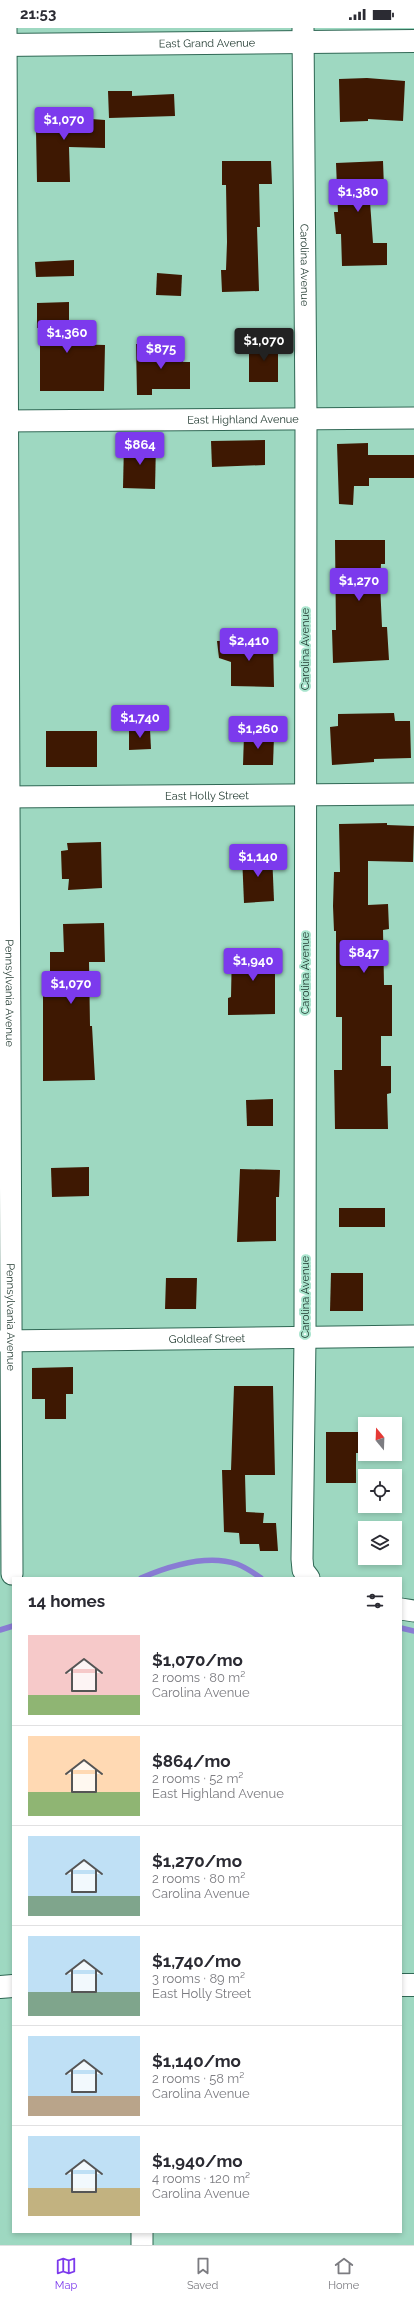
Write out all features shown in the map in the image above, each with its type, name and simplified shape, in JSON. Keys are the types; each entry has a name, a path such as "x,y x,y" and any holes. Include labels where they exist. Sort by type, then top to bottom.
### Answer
{"main road":[{"name":"East Grand Avenue","path":"4,39 303,34 414,41"},
{"path":"402,1985 414,1985"},
{"path":"0,1986 12,1986"}],"street":[{"name":"Carolina Avenue","path":"303,34 306,419 305,1338 302,1559 303,1570 308,1577"},
{"name":"Pennsylvania Avenue","path":"4,39 3,421 6,1341 12,1574"},
{"name":"East Highland Avenue","path":"3,421 414,418"},
{"name":"East Holly Street","path":"4,797 305,796 414,794"},
{"name":"Goldleaf Street","path":"6,1341 414,1336"},
{"path":"402,1609 414,1611"},
{"path":"142,2233 142,2245"}],"building":[{"path":"367,78 405,81 403,121 368,119 368,121 340,122 339,79"},
{"path":"108,91 132,91 132,96 174,94 175,116 109,118"},
{"path":"38,107 78,107 78,118 105,120 105,148 69,147 70,182 37,182 36,131 38,131"},
{"path":"222,161 271,161 272,184 259,184 260,227 257,227 259,291 222,292 221,270 226,270 227,242 226,185 222,185"},
{"path":"383,161 384,188 369,188 373,243 387,243 387,265 342,266 341,234 336,234 334,212 338,212 336,163"},
{"path":"74,260 74,276 36,277 35,262"},
{"path":"157,273 182,275 181,296 156,295"},
{"path":"69,302 69,344 105,345 104,391 40,391 40,328 37,328 37,303"},
{"path":"249,342 278,342 278,382 249,382"},
{"path":"136,344 152,344 152,352 183,351 183,362 190,362 190,389 152,389 152,395 137,395"},
{"path":"265,440 265,465 212,467 211,441"},
{"path":"124,443 156,443 155,489 123,488"},
{"path":"368,443 368,455 414,455 414,478 369,478 369,486 354,486 353,505 339,504 337,444"},
{"path":"335,540 385,540 385,564 381,564 380,583 382,627 387,627 389,660 333,663 332,630 336,630"},
{"path":"273,640 274,687 231,686 231,662 219,658 217,641"},
{"path":"394,713 395,721 410,721 411,758 374,759 374,762 332,765 330,727 338,726 338,714"},
{"path":"129,729 150,729 151,749 129,750"},
{"path":"46,731 97,731 97,767 46,767"},
{"path":"244,735 274,736 273,765 243,765"},
{"path":"387,823 387,825 414,826 413,862 368,861 368,905 388,904 389,929 383,930 384,985 392,985 392,1036 381,1036 381,1066 391,1066 391,1093 387,1094 388,1129 335,1129 334,1070 342,1070 342,1017 336,1017 336,931 334,931 333,906 334,872 340,872 339,824"},
{"path":"101,842 102,888 68,890 69,879 62,879 61,851 68,850 67,843"},
{"path":"272,853 274,901 244,903 242,855"},
{"path":"104,923 105,962 89,962 90,1026 92,1026 95,1080 43,1081 43,987 50,987 50,952 64,952 63,924"},
{"path":"232,948 275,948 275,1014 228,1015 228,998 231,997"},
{"path":"273,1099 273,1126 247,1126 246,1100"},
{"path":"89,1167 89,1196 52,1197 51,1168"},
{"path":"240,1169 280,1170 279,1197 276,1197 276,1241 237,1242"},
{"path":"339,1208 385,1208 385,1227 339,1227"},
{"path":"331,1273 363,1273 363,1311 330,1311"},
{"path":"166,1278 197,1278 196,1309 165,1309"},
{"path":"73,1367 73,1394 66,1394 66,1419 45,1419 45,1399 32,1399 32,1368"},
{"path":"234,1386 273,1386 275,1475 245,1475 246,1512 264,1513 263,1523 276,1523 278,1551 260,1551 259,1544 240,1544 239,1533 224,1532 222,1470 231,1470"},
{"path":"326,1432 358,1432 356,1483 326,1483"}],"waterway":[{"path":"144,1577 164,1569 188,1563 213,1560 237,1564 260,1577"},
{"path":"0,1630 12,1626"},
{"path":"402,1628 414,1631"}]}
